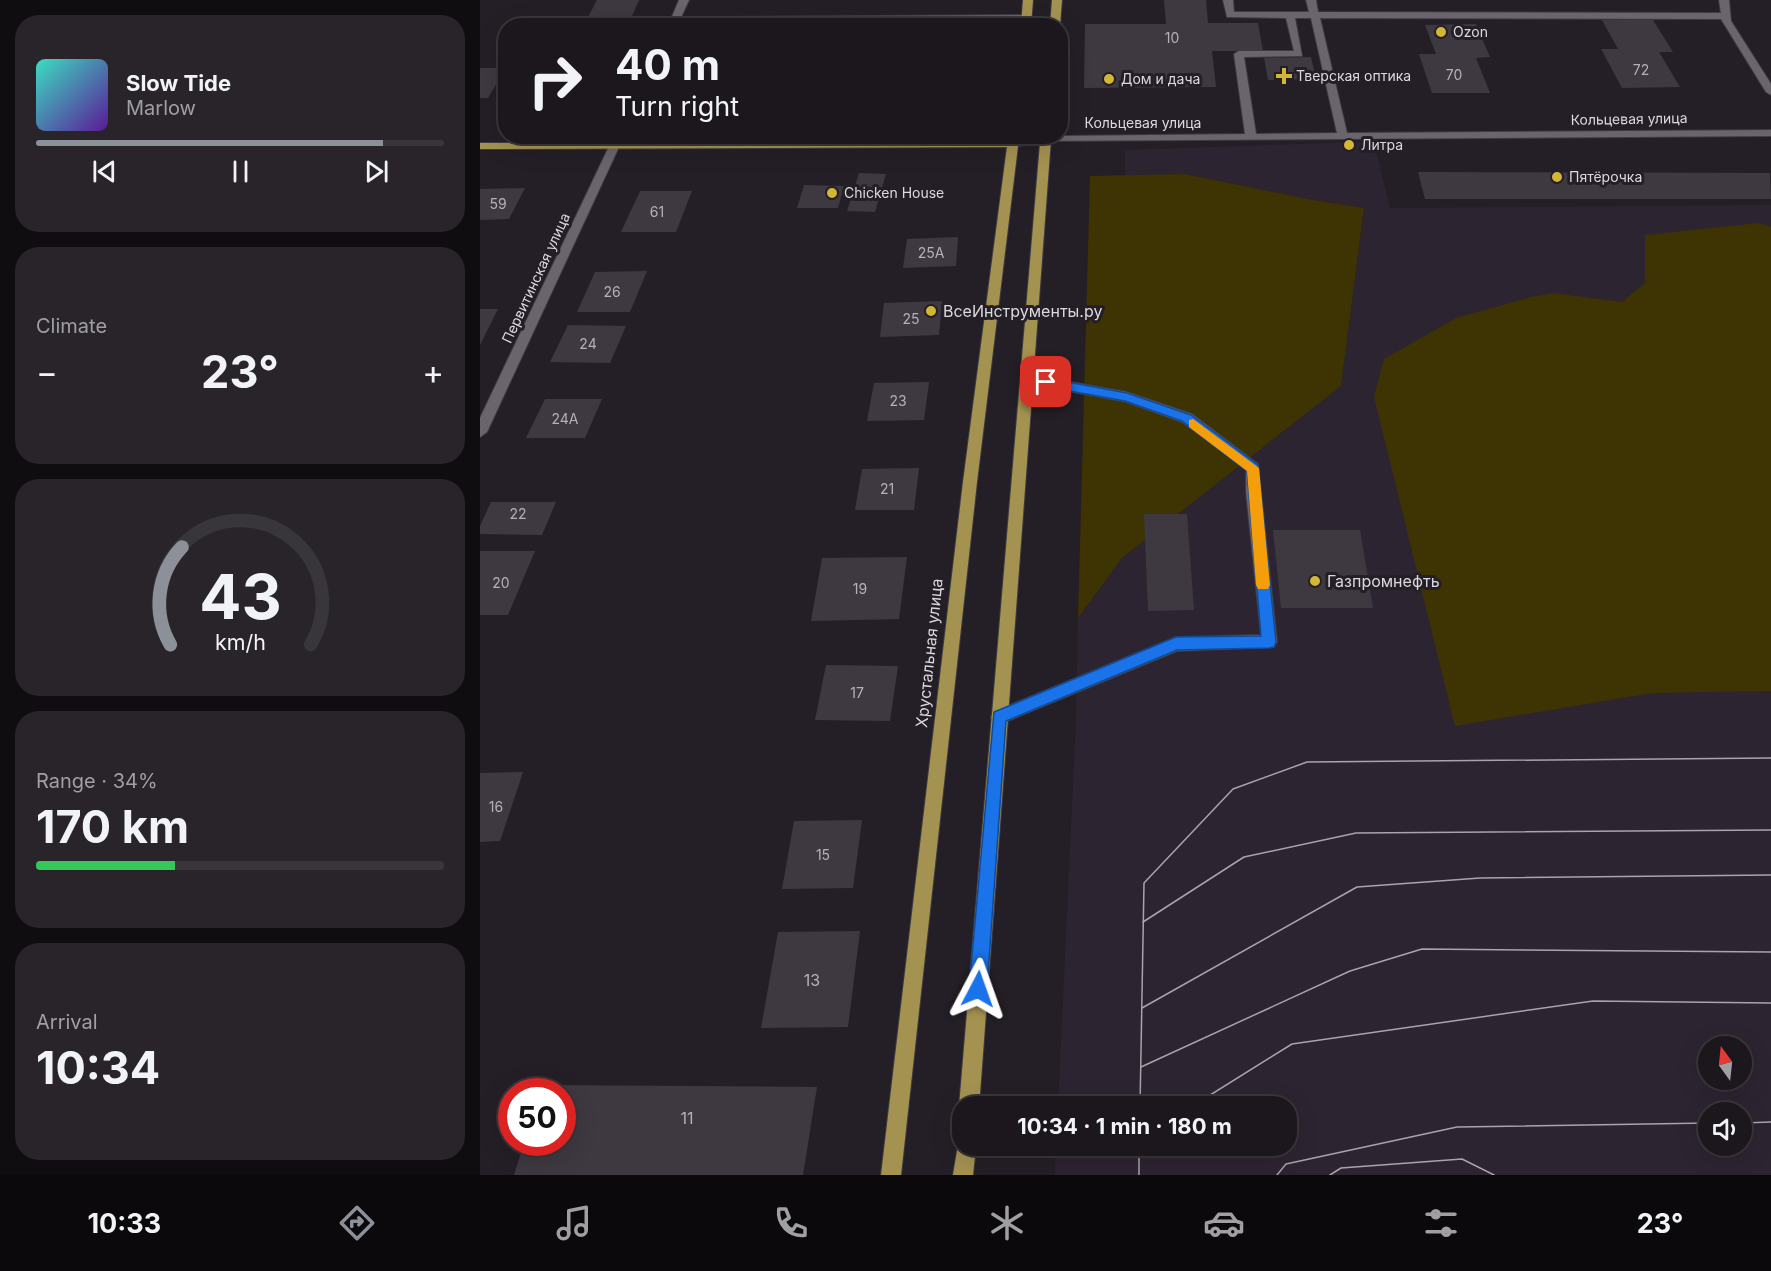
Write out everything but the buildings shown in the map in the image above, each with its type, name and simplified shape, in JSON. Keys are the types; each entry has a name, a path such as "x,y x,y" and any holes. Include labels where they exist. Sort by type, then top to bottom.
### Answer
{"main road":[{"path":"1026,18 1028,0"},
{"path":"1056,18 1057,0"},
{"name":"Кольцевая улица","path":"480,146 535,144"},
{"name":"Хрустальная улица","path":"891,1175 970,482 1012,144"},
{"path":"970,1096 1046,144"},
{"path":"963,1175 965,1156"}],"street":[{"path":"676,18 684,0"},
{"path":"1228,0 1230,15 1725,16"},
{"path":"1311,0 1343,137"},
{"path":"1724,0 1725,16 1771,92"},
{"path":"1251,137 1239,54 1299,54 1290,14"},
{"name":"Кольцевая улица","path":"1068,138 1771,133"},
{"name":"Первитинская улица","path":"480,432 616,144"},
{"path":"999,717 1176,644 1269,642 1253,492 1253,468 1187,418 1127,397 1026,379"}],"shaded area":[{"path":"1362,142 1376,151 1390,208 1771,205 1771,1175 1055,1175 1056,1156 1297,1156 1297,1096 1059,1096 1076,720 1078,618 1122,558 1341,386 1364,208 1185,174 1125,176 1125,150"},
{"path":"1185,174 1364,208 1341,386 1122,558 1078,618 1090,176"},
{"path":"1759,223 1771,227 1771,691 1652,693 1455,726 1374,397 1384,359 1456,318 1531,297 1553,293 1622,302 1645,283 1645,235"}],"tram line":[{"path":"1143,922 1144,883 1233,789 1307,762 1771,758"},
{"path":"1143,922 1244,857 1356,833 1771,830"},
{"path":"1142,1008 1357,887 1480,878 1771,875"},
{"path":"1140,1096 1143,922"},
{"path":"1141,1067 1350,971 1422,949 1771,952"},
{"path":"1209,1096 1292,1044 1593,1001 1771,1003"},
{"path":"1752,1123 1771,1122"},
{"path":"1277,1175 1286,1164 1457,1127 1698,1123"},
{"path":"1139,1156 1139,1175"},
{"path":"1330,1175 1341,1168 1462,1159 1494,1175"}],"slow traffic":[{"path":"1193,423 1253,468 1253,492 1263,585"}],"place":[{"name":"Ozon","path":"1441,32"},
{"name":"Тверская оптика","path":"1284,76"},
{"name":"Дом и дача","path":"1109,79"},
{"name":"Литра","path":"1349,145"},
{"name":"Пятёрочка","path":"1557,177"},
{"name":"Chicken House","path":"832,193"},
{"name":"ВсеИнструменты.ру","path":"931,311"},
{"name":"Газпромнефть","path":"1315,581"}],"route":[{"path":"978,989 999,717 1176,644 1269,642 1253,492 1253,468 1187,418 1127,397 1046,382"}]}
